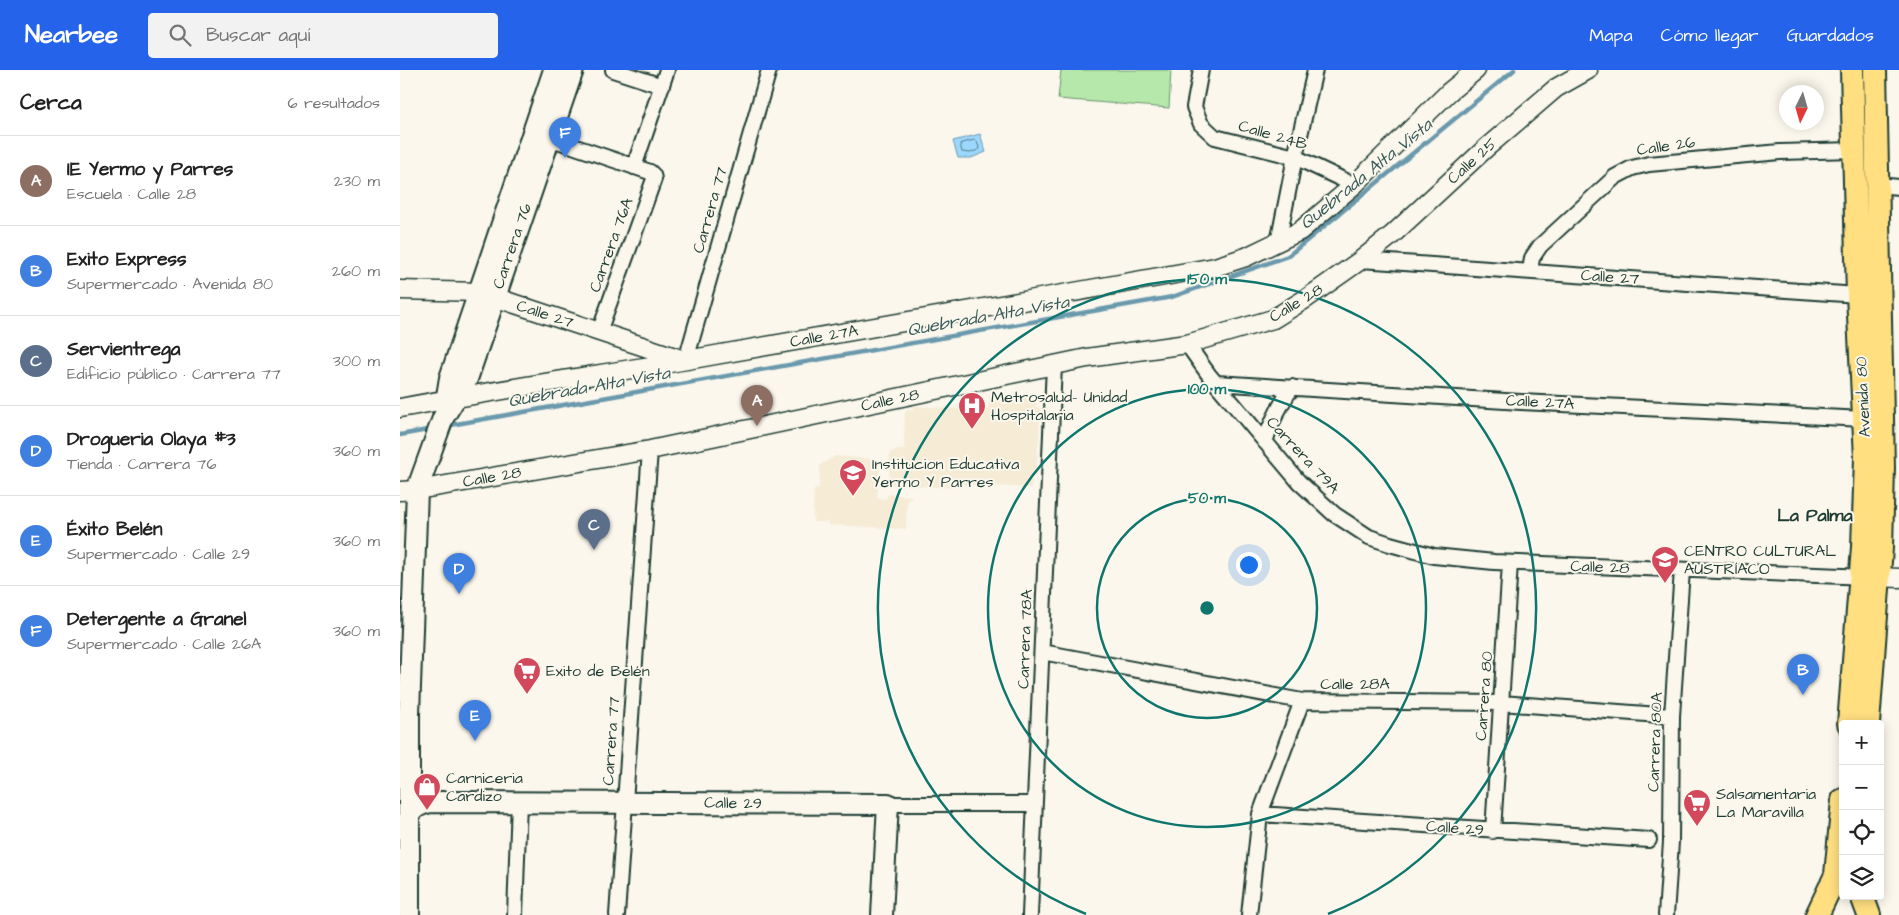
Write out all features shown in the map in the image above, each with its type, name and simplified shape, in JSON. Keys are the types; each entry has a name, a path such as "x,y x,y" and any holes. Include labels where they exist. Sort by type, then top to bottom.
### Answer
{"main road":[{"name":"Carrera 76","path":"409,915 409,785 405,713 409,490 429,458 448,405 467,379 487,295 554,70"},
{"name":"Carrera 76","path":"487,295 549,138 573,70"},
{"name":"Avenida 80","path":"1849,720 1879,577 1866,490 1852,70"},
{"name":"Avenida 80","path":"1868,720 1879,577 1882,502 1888,186 1875,70"},
{"path":"409,785 411,791 417,796 431,802"},
{"name":"Calle 29","path":"409,819 414,809 431,802 888,804"},
{"path":"882,915 888,804"},
{"path":"1817,915 1836,876 1842,810"},
{"path":"1863,900 1869,915"}],"street":[{"path":"613,70 662,86"},
{"path":"549,138 634,167 667,70"},
{"name":"Carrera 77","path":"686,360 769,70"},
{"name":"Calle 24B","path":"1201,70 1194,107 1201,124 1215,136 1295,157 1354,185"},
{"path":"1278,243 1314,70"},
{"path":"1278,243 1300,231 1354,185 1449,92 1476,70"},
{"name":"Calle 25","path":"1361,260 1392,235 1527,112 1556,88 1580,72"},
{"name":"Calle 26","path":"1530,271 1532,258 1540,246 1615,177 1632,168 1649,164 1780,152 1854,150"},
{"name":"Carrera 76A","path":"599,332 654,180 650,172 634,167"},
{"name":"Calle 27A","path":"400,408 448,405 686,360 1215,267 1246,257 1278,243"},
{"name":"Calle 27","path":"1361,260 1858,295"},
{"name":"Calle 28","path":"409,490 650,450 1087,358 1187,344 1273,319 1361,260"},
{"name":"Calle 27","path":"400,290 487,295 686,360"},
{"name":"Carrera 79A","path":"1187,344 1299,482 1319,501 1369,537 1434,556 1510,563"},
{"name":"Carrera 78A","path":"1030,915 1054,365"},
{"name":"Calle 27A","path":"1216,382 1521,402 1865,419"},
{"path":"1265,442 1272,420 1292,387"},
{"name":"Carrera 77","path":"617,915 650,450"},
{"name":"Calle 28","path":"1510,563 1879,577"},
{"name":"Carrera 80","path":"1492,831 1510,563"},
{"name":"Carrera 80A","path":"1666,915 1671,842 1672,716 1682,570"},
{"name":"Calle 28A","path":"1042,652 1302,701 1501,702 1672,716"},
{"path":"1249,915 1260,814 1302,701"},
{"path":"515,915 519,801"},
{"name":"Calle 29","path":"888,804 1035,804"},
{"name":"Calle 29","path":"1260,814 1649,840"}],"shaded area":[{"name":"Metrosalud- Unidad Hospitalaria","path":"990,393 1036,396 1036,407 1041,408 1036,475 1032,475 1031,488 956,484 954,488 889,484 890,452 904,449 905,410 913,410 913,406 988,410"},
{"path":"835,456 874,459 880,467 877,498 886,499 888,494 911,496 912,499 909,499 907,503 906,529 829,525 829,522 813,522 814,490 819,488 820,465"}],"green space":[{"path":"1061,70 1171,70 1169,108 1058,99"}],"water":[{"path":"980,134 986,152 971,158 958,158 953,141"}],"waterway":[{"name":"Quebrada Alta Vista","path":"445,426 1172,297 1288,256 1514,70"},
{"name":"Quebrada Alta Vista","path":"400,435 433,429"}],"place":[{"name":"Detergente a Granel","path":"565,158"},
{"name":"IE Yermo y Parres","path":"757,426"},
{"name":"Metrosalud- Unidad Hospitalaria","path":"972,430"},
{"name":"Institucion Educativa Yermo Y Parres","path":"853,497"},
{"name":"Servientrega","path":"594,550"},
{"name":"CENTRO CULTURAL AUSTRÍACO","path":"1665,584"},
{"name":"Drogueria Olaya #3","path":"459,594"},
{"name":"Exito de Belén","path":"527,695"},
{"name":"Exito Express","path":"1803,695"},
{"name":"Éxito Belén","path":"475,741"},
{"name":"Carniceria Cardizo","path":"427,811"},
{"name":"Salsamentaria La Maravilla","path":"1697,827"}],"district":[{"name":"La Palma","path":"1815,515"}]}
